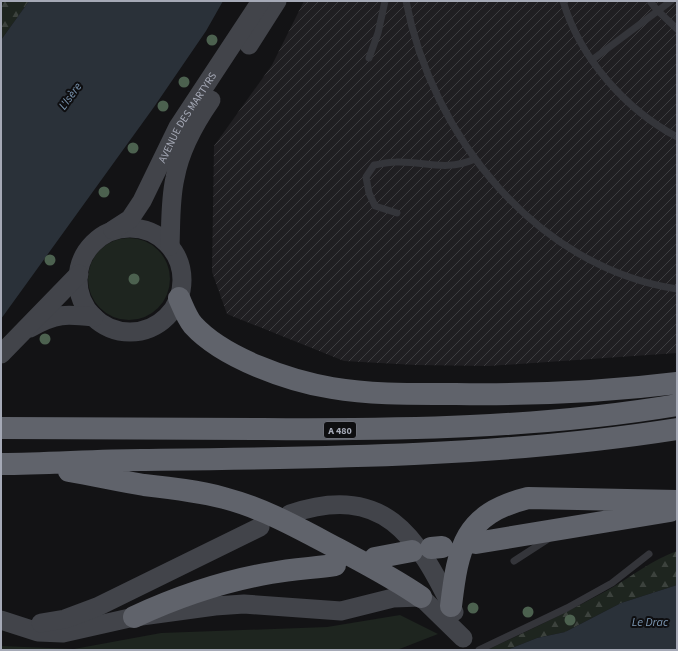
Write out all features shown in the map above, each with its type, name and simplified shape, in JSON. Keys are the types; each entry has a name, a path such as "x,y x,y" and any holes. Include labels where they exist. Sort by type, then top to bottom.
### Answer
{"highway":[{"path":"179,298 192,323 201,332 246,361 288,377 332,388 397,394 500,395 560,393 677,384"},
{"name":"A 480","path":"1,428 339,430 463,428 612,415 677,405"},
{"path":"1,464 115,460 365,457 462,452 593,441 677,429"},
{"path":"33,464 143,485 195,492 224,498 262,510 379,570 421,597"},
{"path":"451,606 456,564 466,539 475,526 486,516 508,503 528,498 677,501"},
{"path":"476,543 677,509"},
{"path":"375,558 428,549"},
{"path":"134,617 164,603 263,575 335,565"}],"main road":[{"name":"AVENUE DES MARTYRS","path":"112,231 130,219 142,201 178,127 261,1"},
{"name":"AVENUE DES MARTYRS","path":"170,246 171,212 175,178 186,144 203,111 277,1"},
{"path":"127,228 143,229 158,235 170,246 179,262 182,274 179,298 171,313 158,324 142,331 124,331 108,327 94,317 84,304 79,290 79,274 82,260 89,248 99,238 112,231 127,228"},
{"path":"1,354 17,335 79,274"},
{"path":"17,335 43,320 61,314 94,317"},
{"path":"290,514 310,507 344,504 360,505 389,519 412,538 451,606 466,644"},
{"path":"10,623 65,619 97,607 260,527"},
{"path":"10,623 38,632 62,633 134,617 244,604 341,610 393,598 421,597 466,644"}],"lane":[{"path":"369,58 378,33 385,1"},
{"path":"406,1 422,59 439,99 455,130 494,183 519,209 543,229 595,264 628,278 677,289"},
{"path":"563,1 580,41 608,81 637,109 677,137"},
{"path":"650,1 657,10 677,29"},
{"path":"592,60 671,1"},
{"path":"397,213 375,206 369,193 366,177 374,165 396,162 430,166 462,164 475,159"},
{"path":"514,560 563,529"},
{"path":"479,650 567,608 605,586 649,554"}],"shaded area":[{"path":"304,1 677,1 677,353 489,366 416,365 344,361 227,314 212,272 214,146 272,65"}],"green space":[{"path":"1,1 29,1 1,40"},
{"path":"129,238 145,242 158,250 166,263 170,279 166,295 158,308 145,316 129,320 113,316 100,308 92,295 88,279 92,263 100,250 113,242"},
{"path":"677,551 677,585 621,603 565,632 537,638 507,650 487,650 578,606 608,590 650,564"},
{"path":"400,615 438,634 397,650 1,650 1,646 74,649 161,633 327,627"}],"water":[{"name":"L'Isère","path":"29,1 223,1 206,31 154,107 1,319 1,40"},
{"name":"Le Drac","path":"677,585 677,650 507,650 537,638 565,632 621,603"}]}
